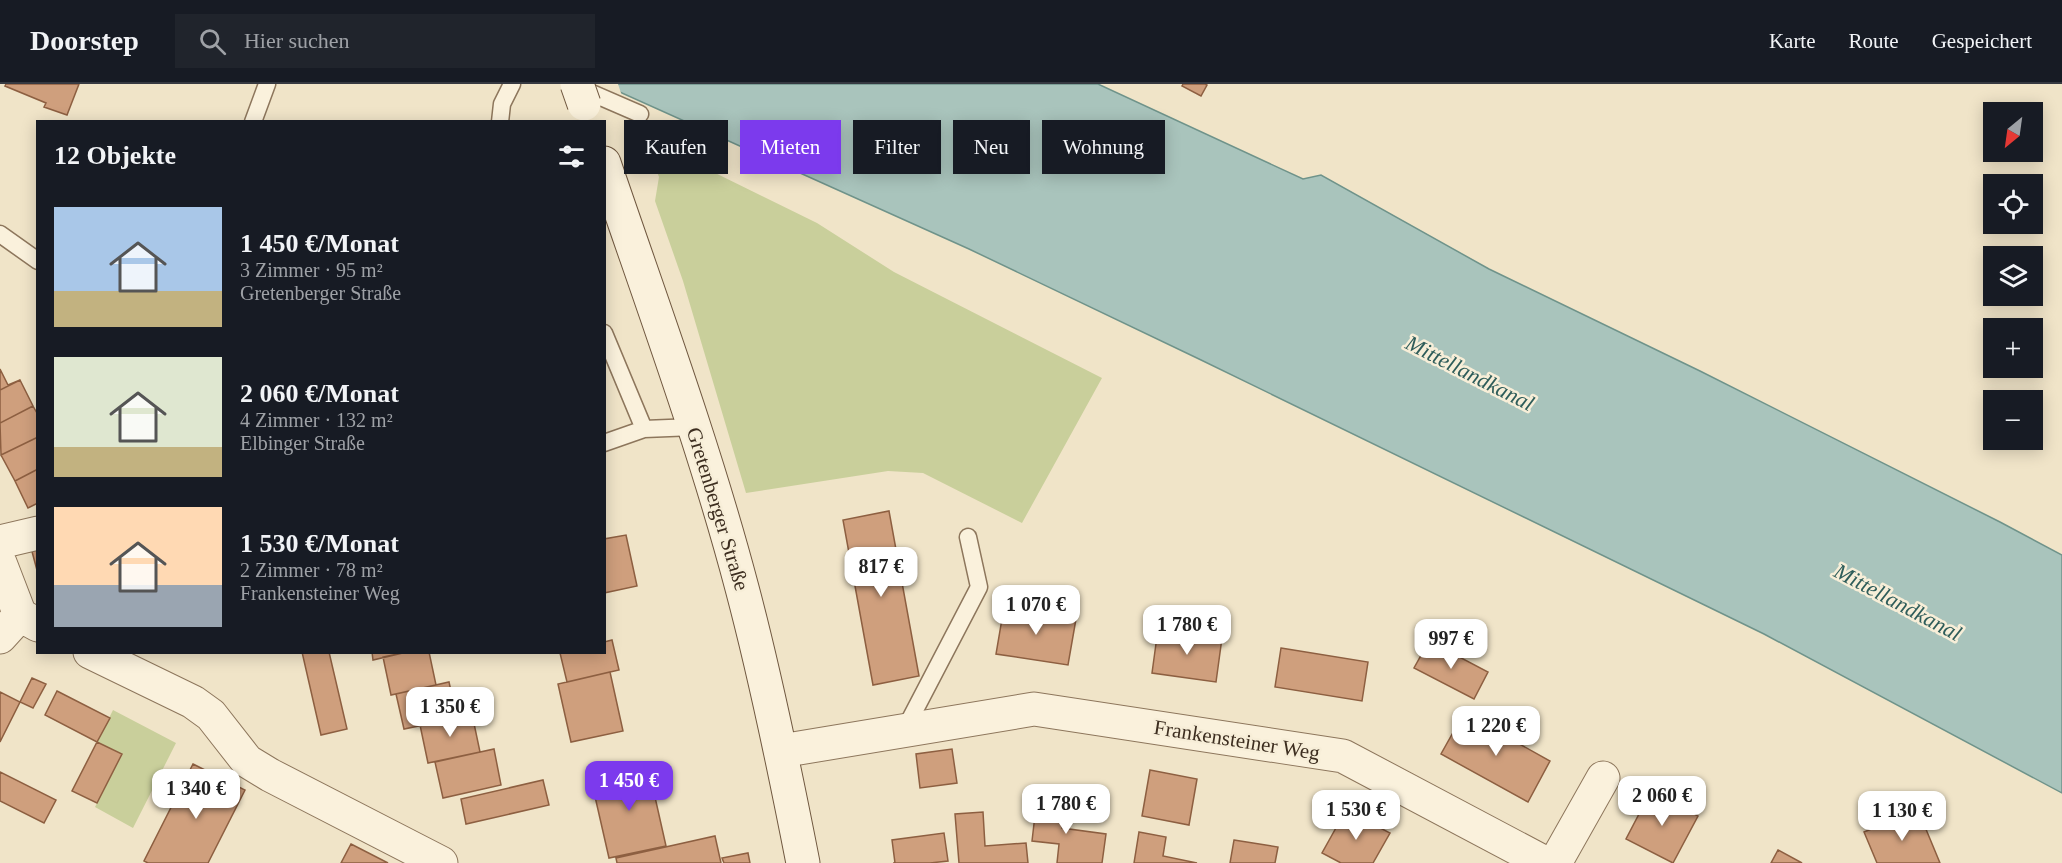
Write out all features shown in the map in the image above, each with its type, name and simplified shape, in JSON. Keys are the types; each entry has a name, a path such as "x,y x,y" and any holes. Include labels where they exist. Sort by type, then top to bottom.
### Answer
{"street":[{"name":"Gretenberger Straße","path":"606,170 694,427 742,587 781,751 803,863"},
{"path":"0,542 36,533"},
{"path":"0,563 19,626"},
{"path":"94,654 193,702 211,715 247,761 270,775 441,863"},
{"name":"Frankensteiner Weg","path":"781,751 1034,708 1343,756 1545,863"},
{"path":"1555,863 1603,778"}],"lane":[{"path":"254,120 267,84"},
{"path":"500,120 502,104 512,84"},
{"path":"581,98 640,114"},
{"path":"0,234 36,260"},
{"path":"606,338 644,429"},
{"path":"606,442 644,429 694,427"},
{"path":"905,729 979,586 968,537"}],"green space":[{"path":"658,174 717,174 817,223 894,272 1102,378 1022,523 923,473 888,471 746,493 683,281 655,201"},
{"path":"113,710 176,743 133,828 95,807 122,755 97,742"}],"water":[{"name":"Mittellandkanal","path":"602,84 1098,84 1303,179 1321,175 1489,269 1700,371 2062,555 2062,793 1764,634 969,249 802,174 841,174 841,120 740,120 740,146 728,141 728,120 682,120"}],"pier":[{"path":"599,84 618,84 622,96 600,87"}],"building":[{"path":"6,84 79,84 67,115 44,107 46,103 5,86"},
{"path":"1183,84 1207,85 1201,96 1182,86"},
{"path":"0,369 8,385 20,380 0,390"},
{"path":"20,380 33,406 0,423 0,390"},
{"path":"33,406 36,411 36,438 1,455 0,423"},
{"path":"36,438 36,470 15,481 1,455"},
{"path":"36,470 36,504 28,508 15,481"},
{"path":"889,511 919,676 873,685 843,520"},
{"path":"626,535 637,586 606,593 606,539"},
{"path":"36,542 36,566 30,544"},
{"path":"1004,607 1076,619 1068,665 996,654"},
{"path":"1158,629 1222,638 1216,682 1152,673"},
{"path":"612,640 619,670 567,682 560,654 606,654 606,642"},
{"path":"1429,641 1488,672 1474,699 1414,668"},
{"path":"1281,648 1368,662 1362,701 1275,687"},
{"path":"302,654 329,654 347,729 321,735"},
{"path":"372,654 398,654 373,660"},
{"path":"397,654 429,654 436,685 391,695 383,657"},
{"path":"610,672 623,731 571,742 558,684"},
{"path":"32,678 46,684 33,708 20,702"},
{"path":"449,682 457,718 404,729 396,694"},
{"path":"57,691 110,718 97,742 45,715"},
{"path":"0,692 20,702 0,742"},
{"path":"1464,713 1550,761 1528,802 1441,754"},
{"path":"472,714 480,752 428,763 420,725"},
{"path":"97,742 122,754 97,803 72,791"},
{"path":"494,749 501,785 443,798 435,762"},
{"path":"952,749 957,783 920,788 916,754"},
{"path":"193,764 245,790 208,863 148,863 144,861"},
{"path":"648,766 666,846 609,858 591,779"},
{"path":"1150,770 1197,779 1189,825 1142,816"},
{"path":"0,772 56,800 44,823 0,801"},
{"path":"543,780 549,805 466,824 461,799"},
{"path":"1651,791 1698,816 1673,863 1626,839"},
{"path":"1037,798 1066,802 1062,828 1106,834 1102,863 1057,863 1059,844 1032,841"},
{"path":"1346,810 1390,833 1373,863 1341,863 1322,853"},
{"path":"1918,810 1940,863 1877,863 1864,832"},
{"path":"983,812 985,846 1026,843 1028,863 959,863 955,814"},
{"path":"1139,832 1166,837 1163,856 1197,863 1134,863"},
{"path":"944,833 948,861 895,863 892,840"},
{"path":"715,836 721,863 617,863 616,858"},
{"path":"1234,840 1278,847 1275,863 1230,863"},
{"path":"351,844 388,863 341,863"},
{"path":"1778,850 1802,863 1771,863"},
{"path":"748,853 750,863 724,863 722,858"}]}
